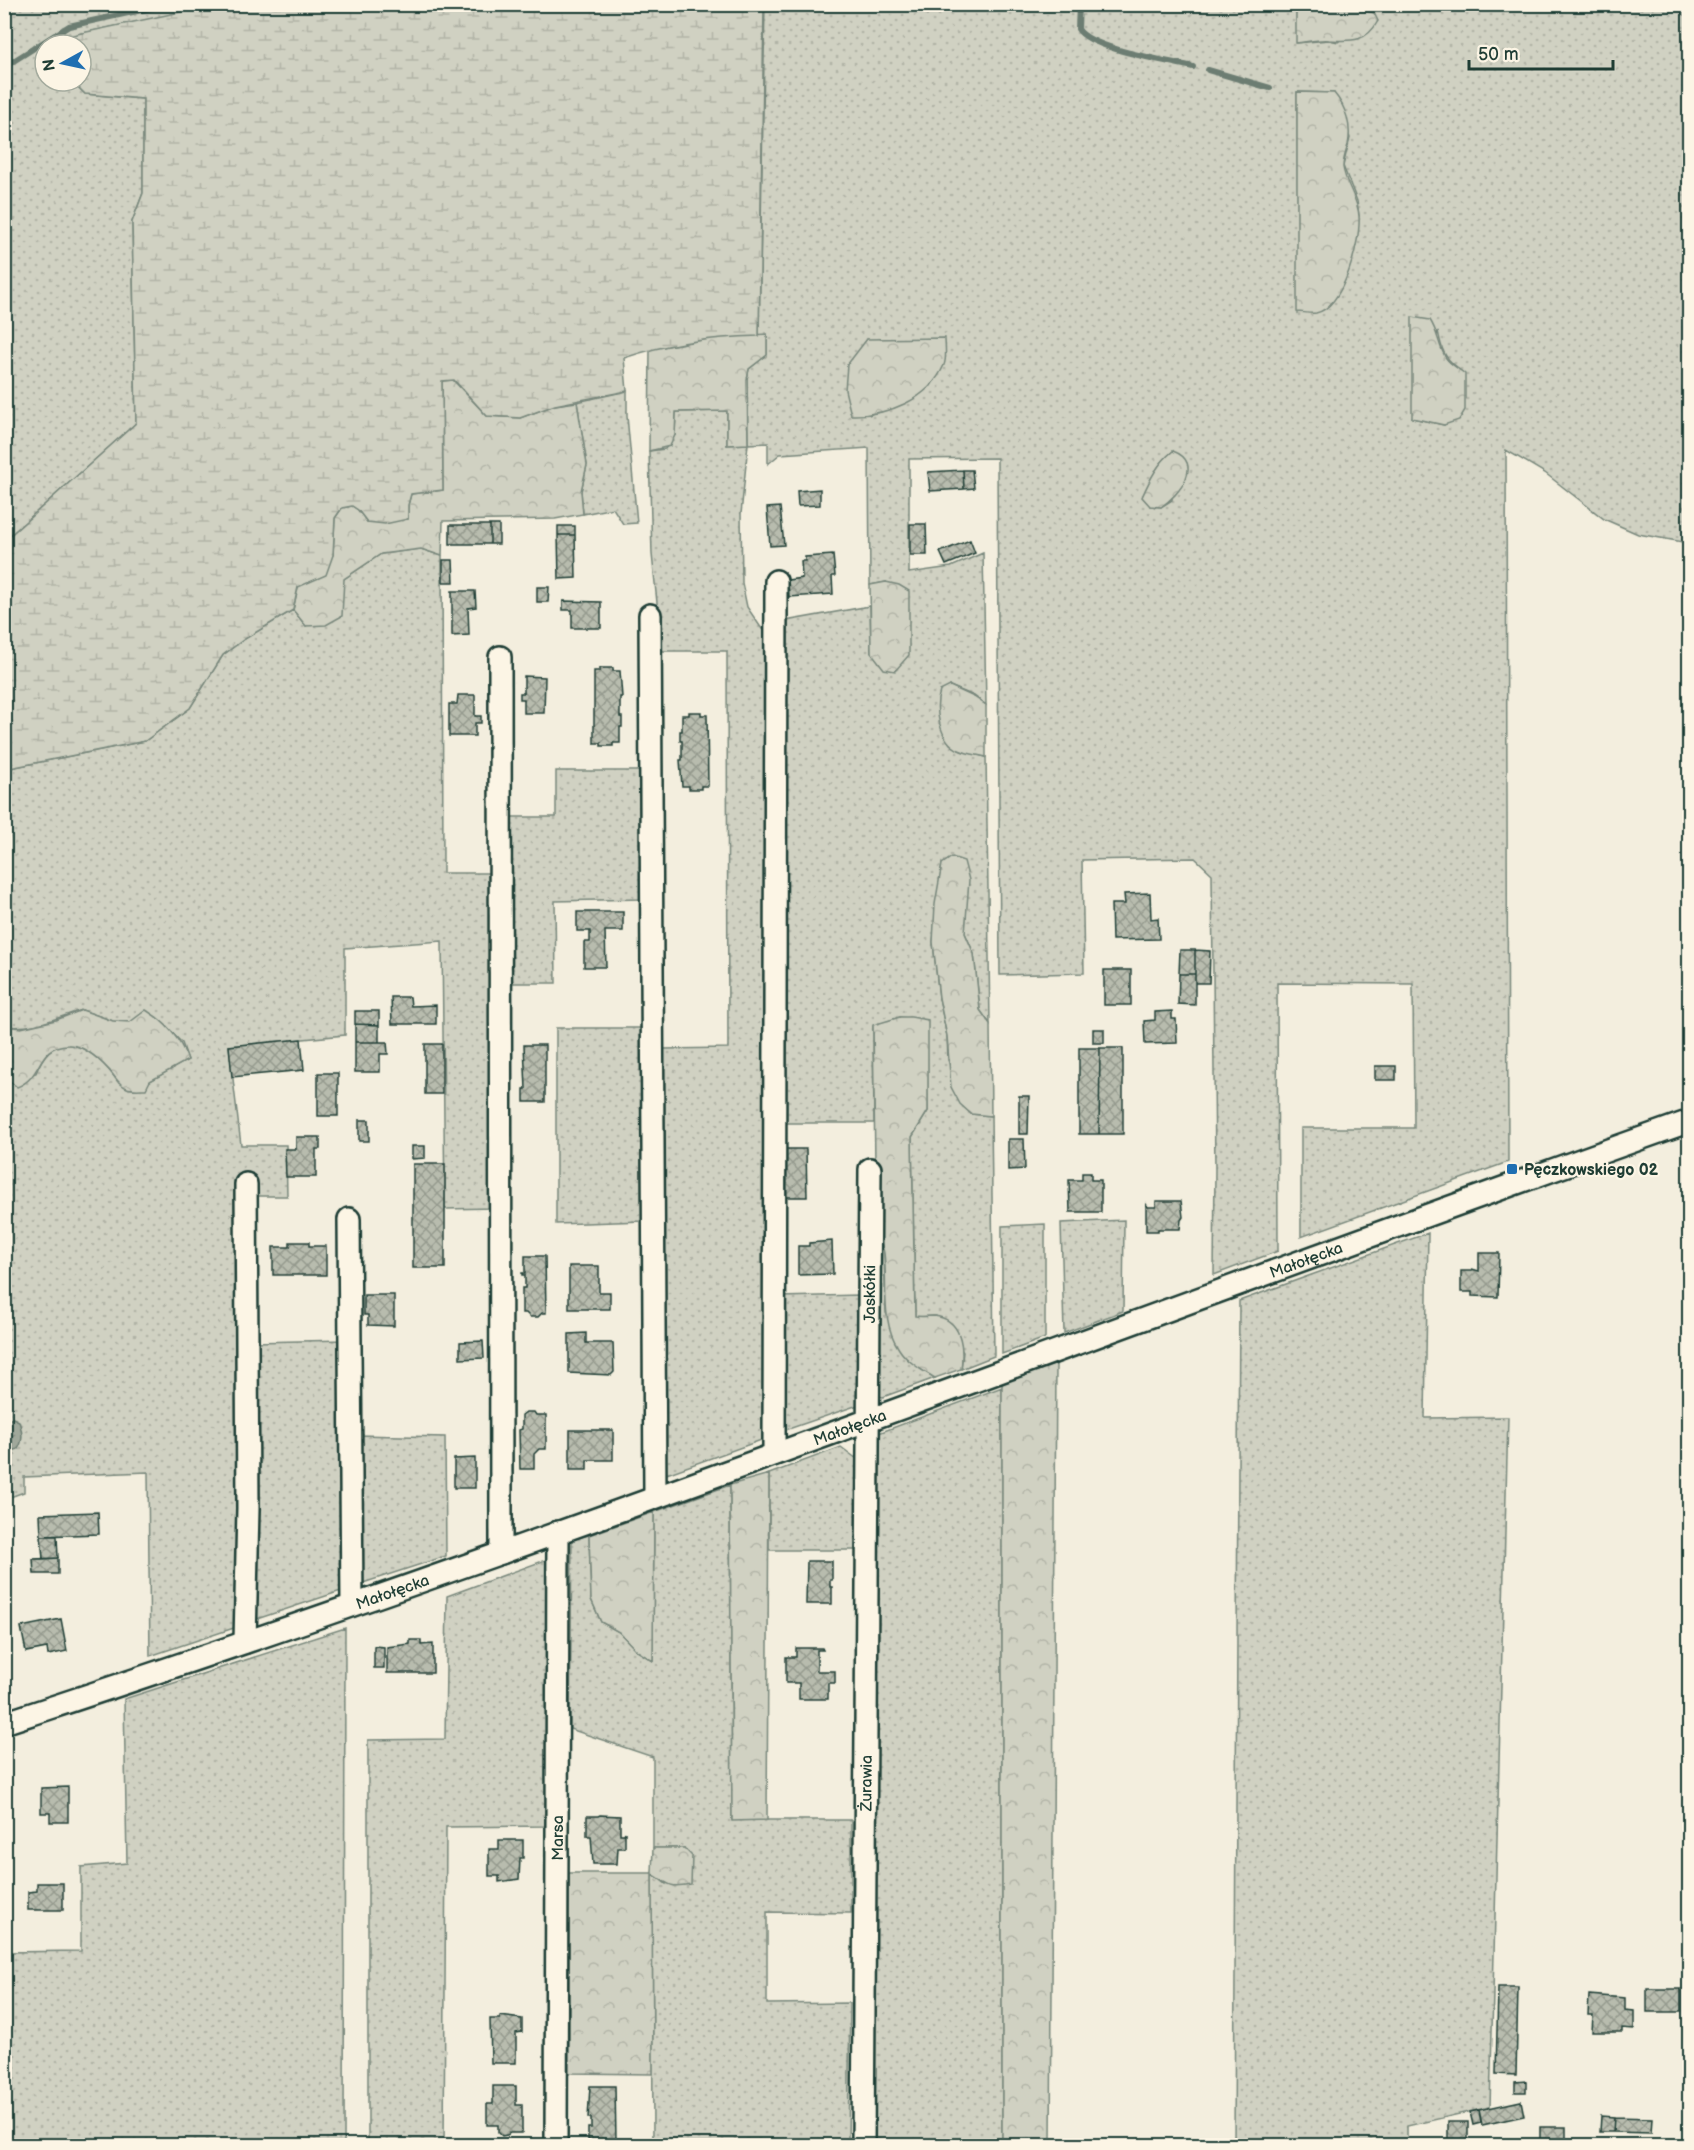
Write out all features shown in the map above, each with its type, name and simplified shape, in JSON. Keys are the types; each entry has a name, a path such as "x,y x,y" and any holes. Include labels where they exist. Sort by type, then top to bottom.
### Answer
{"street":[{"path":"774,1454 776,581"},
{"path":"650,615 655,1497"},
{"path":"500,657 501,1553"},
{"name":"Małołęcka","path":"4,1723 501,1553 1689,1121"},
{"name":"Jaskółki","path":"869,1420 870,1169"},
{"path":"244,1642 248,1508 246,1184"},
{"path":"349,1219 352,1605"},
{"name":"Żurawia","path":"863,2145 869,1420"},
{"name":"Marsa","path":"556,2145 558,1532"}],"green space":[{"path":"94,4 218,5 82,33 33,33 33,93 84,93 143,99 143,193 132,222 136,423 5,540 5,5 82,5 81,7"},
{"path":"218,4 764,5 759,336 690,342 657,348 624,358 627,391 555,405 520,418 487,416 454,380 442,381 443,490 411,494 408,519 385,524 367,522 352,506 342,508 335,518 333,555 326,575 298,587 293,610 243,640 223,655 190,708 145,741 5,769 5,540 136,423 132,222 143,193 143,99 84,93 93,93 93,33 82,33"},
{"path":"765,5 1296,5 1297,43 1329,40 1338,42 1374,13 1347,5 1689,5 1689,543 1638,534 1604,519 1545,473 1506,450 1508,1162 1301,1237 1301,1128 1414,1128 1413,984 1277,983 1278,1251 1214,1275 1212,874 1195,858 1082,860 1084,973 1000,975 997,458 909,459 909,573 951,567 983,553 986,705 974,696 950,686 939,718 950,744 959,750 986,757 990,1024 980,1010 974,954 965,933 966,914 942,864 933,942 939,998 947,1036 948,1060 971,1114 991,1116 994,1356 961,1369 963,1352 936,1316 915,1317 912,1137 928,1111 927,1021 900,1017 873,1026 874,1123 780,1123 780,622 870,606 871,652 886,582 870,585 869,448 780,454 768,464 768,443 748,444 747,379 749,369 767,355 767,335 759,336","holes":["1297,92 1334,93 1350,138 1343,166 1357,201 1359,216 1298,312","1438,331 1443,351 1457,367 1444,425 1412,418","935,379 931,386 869,415","1173,451 1172,500 1161,507 1150,506 1154,475"]},
{"path":"1296,5 1347,5 1374,13 1378,21 1368,33 1357,39 1296,43"},
{"path":"1297,92 1334,93 1342,104 1349,131 1343,167 1359,216 1357,240 1349,271 1335,299 1326,308 1316,313 1297,312"},
{"path":"1412,317 1430,320 1446,358 1465,374 1465,410 1459,420 1444,425 1412,418"},
{"path":"767,334 767,355 749,369 747,379 748,444 727,445 727,411 676,412 675,435 670,446 649,451 650,349 720,337"},
{"path":"945,338 944,365 928,388 905,404 892,409 879,413 851,415 845,390 847,365 867,339"},
{"path":"453,380 487,416 520,418 555,405 577,402 587,465 581,491 583,514 555,519 443,521 442,556 421,549 381,554 344,579 342,616 326,625 306,626 293,610 298,587 333,555 335,518 342,508 352,506 367,522 408,519 411,494 443,490 442,381"},
{"path":"627,391 627,416 637,523 623,524 613,508 583,514 581,491 587,465 577,402"},
{"path":"727,411 727,445 748,444 741,514 742,583 747,607 768,638 767,1438 664,1475 661,1208 663,1049 728,1048 727,651 662,651 652,554 649,451 665,449 675,435 676,412"},
{"path":"1173,451 1182,456 1187,463 1186,479 1168,502 1161,507 1150,506 1142,497 1155,472"},
{"path":"421,549 442,556 443,873 494,873 494,1208 445,1209 442,941 345,948 345,1035 229,1046 241,1145 286,1145 287,1196 255,1196 240,1626 150,1656 148,1472 24,1477 24,1492 5,1499 4,1077 8,1081 36,1073 44,1057 54,1048 64,1045 76,1046 87,1051 109,1070 118,1082 150,1081 188,1060 182,1043 173,1034 130,1022 113,1021 82,1010 35,1025 5,1026 5,769 145,741 190,708 223,655 243,640 293,610 306,626 344,579 381,554"},
{"path":"886,582 899,585 909,591 909,655 895,671 884,669 871,652 870,585"},
{"path":"950,686 986,705 986,757 959,750 947,740 938,715 938,698 940,691"},
{"path":"556,771 639,771 641,899 555,901 556,983 509,983 508,817 556,817"},
{"path":"952,857 964,861 969,880 965,933 974,954 980,1010 990,1024 991,1116 971,1114 960,1104 951,1087 947,1036 939,998 933,942 935,904 942,864"},
{"path":"82,1010 113,1021 130,1022 146,1010 172,1031 188,1060 150,1081 146,1089 131,1089 122,1085 91,1054 80,1047 68,1045 50,1050 32,1076 17,1087 5,1077 5,1026 21,1028 56,1020"},
{"path":"900,1017 928,1020 928,1111 912,1137 915,1316 934,1316 950,1322 959,1335 962,1352 961,1369 935,1378 906,1358 893,1338 887,1315 884,1253 876,1232 873,1025"},
{"path":"556,1028 642,1028 644,1221 556,1224"},
{"path":"1124,1220 1123,1311 1064,1333 1061,1223"},
{"path":"1045,1224 1045,1338 1002,1354 1002,1226"},
{"path":"876,1232 884,1251 886,1313 920,1369 935,1378 883,1397 878,1396"},
{"path":"1428,1233 1425,1418 1508,1417 1490,2107 1407,2126 1407,2145 1234,2145 1239,1301"},
{"path":"859,1295 861,1404 780,1432 780,1297"},
{"path":"346,1340 344,1590 254,1620 254,1342"},
{"path":"1056,1362 1051,2145 1002,2146 1002,1381"},
{"path":"1002,1387 1002,2145 873,2146 876,1434"},
{"path":"357,1435 445,1437 446,1556 357,1585"},
{"path":"841,1447 857,1459 855,1550 769,1550 769,1474"},
{"path":"769,1474 767,1820 732,1821 730,1485"},
{"path":"730,1485 732,1820 851,1820 851,1913 767,1912 767,2004 850,2003 848,2145 653,2145 652,1873 666,1884 684,1848 653,1848 653,1757 570,1729 572,1539 589,1535 591,1599 601,1622 619,1632 637,1651 653,1661 654,1512"},
{"path":"654,1512 653,1661 637,1651 619,1632 601,1622 591,1599 589,1535"},
{"path":"548,1559 547,1826 446,1827 444,2145 368,2145 368,1740 445,1739 447,1596"},
{"path":"345,1628 344,2145 5,2145 5,1952 81,1951 81,1867 127,1863 124,1699"},
{"path":"653,1848 684,1848 692,1856 691,1884 670,1885 652,1874 653,2074 569,2073 569,1873 652,1873"}],"water":[{"path":"13,1418 19,1421 22,1439 18,1449 5,1453 5,1421"}],"building":[{"path":"963,470 964,489 930,491 928,472"},
{"path":"963,470 972,470 974,488 964,489"},
{"path":"820,489 820,505 798,506 797,491"},
{"path":"780,507 784,545 770,546 767,508"},
{"path":"910,524 926,524 927,555 910,555"},
{"path":"450,525 490,525 490,544 450,544"},
{"path":"490,525 499,525 499,544 490,544"},
{"path":"558,526 575,526 575,535 558,535"},
{"path":"558,535 575,535 576,578 559,579"},
{"path":"970,540 975,553 946,565 940,552"},
{"path":"833,555 835,576 832,576 833,594 789,597 788,580 802,578 801,561 805,561 805,557"},
{"path":"443,560 453,560 454,582 443,582"},
{"path":"537,587 549,587 548,602 537,602"},
{"path":"452,591 475,591 476,607 468,608 469,635 452,636"},
{"path":"563,601 601,602 601,628 572,628 572,610 563,610"},
{"path":"600,668 613,668 613,671 620,671 622,727 620,727 620,743 613,743 613,746 601,746 601,743 594,743 594,671 600,671"},
{"path":"524,676 545,677 544,713 524,713 524,699 520,699 520,693 524,693"},
{"path":"458,695 475,695 475,716 481,716 481,723 475,723 475,736 449,736 449,704 457,704"},
{"path":"689,712 701,712 701,715 707,715 708,786 701,786 701,789 689,789 689,786 682,786 680,731 682,731 682,715 689,715"},
{"path":"1150,893 1151,919 1158,918 1159,939 1112,940 1111,904 1125,904 1124,894"},
{"path":"577,912 623,912 623,931 605,931 606,967 584,967 584,942 590,942 590,931 577,931"},
{"path":"1180,950 1195,950 1195,974 1179,974"},
{"path":"1195,950 1210,951 1209,983 1195,983"},
{"path":"1104,970 1131,970 1131,1005 1104,1005"},
{"path":"1179,974 1195,974 1195,1005 1178,1004"},
{"path":"391,997 410,997 411,1006 436,1005 436,1024 392,1024"},
{"path":"355,1011 379,1011 379,1025 355,1024"},
{"path":"1172,1011 1172,1019 1176,1019 1177,1043 1145,1044 1144,1021 1155,1020 1155,1012"},
{"path":"355,1024 379,1025 379,1042 355,1042"},
{"path":"1093,1029 1104,1029 1104,1043 1093,1043"},
{"path":"301,1039 304,1070 232,1077 229,1046"},
{"path":"355,1042 387,1042 388,1054 380,1054 380,1072 355,1072"},
{"path":"425,1044 442,1044 442,1094 425,1094"},
{"path":"524,1045 545,1045 545,1102 524,1102 524,1089 526,1089"},
{"path":"1079,1048 1100,1048 1099,1134 1079,1134"},
{"path":"1100,1048 1123,1048 1123,1134 1099,1134"},
{"path":"1375,1066 1396,1066 1396,1080 1375,1080"},
{"path":"318,1073 338,1073 338,1116 318,1116"},
{"path":"1019,1096 1029,1096 1028,1134 1019,1134"},
{"path":"359,1120 369,1120 369,1141 359,1141"},
{"path":"296,1137 320,1137 320,1149 316,1149 316,1177 286,1177 285,1149 296,1149"},
{"path":"1008,1139 1024,1139 1025,1169 1008,1170"},
{"path":"412,1146 425,1146 425,1158 412,1159"},
{"path":"783,1149 806,1149 807,1197 783,1197"},
{"path":"413,1164 445,1164 445,1268 413,1268"},
{"path":"1082,1173 1091,1173 1091,1180 1101,1180 1101,1212 1070,1212 1069,1180 1082,1180"},
{"path":"1156,1201 1181,1201 1183,1217 1180,1229 1146,1231 1146,1204 1148,1207 1156,1207"},
{"path":"832,1241 833,1274 798,1275 798,1246"},
{"path":"290,1242 309,1242 309,1246 326,1246 326,1275 273,1275 273,1247 290,1247"},
{"path":"1479,1253 1499,1253 1498,1297 1472,1296 1472,1292 1461,1292 1461,1271 1472,1271 1472,1269 1479,1271"},
{"path":"525,1256 545,1256 546,1313 538,1317 530,1317 522,1313 522,1288 525,1288 525,1275 522,1273 525,1273"},
{"path":"569,1266 599,1266 599,1292 610,1292 610,1309 569,1309"},
{"path":"364,1295 394,1295 394,1326 368,1325 368,1315 364,1315"},
{"path":"586,1333 586,1343 613,1343 614,1372 611,1375 569,1373 569,1334"},
{"path":"483,1341 484,1358 460,1359 460,1342"},
{"path":"526,1412 546,1415 546,1449 539,1449 534,1454 534,1469 520,1469 519,1430 522,1429 522,1415"},
{"path":"570,1430 613,1430 613,1460 587,1460 587,1470 570,1470"},
{"path":"475,1458 475,1488 454,1488 454,1459"},
{"path":"98,1512 99,1534 41,1536 40,1514"},
{"path":"41,1536 57,1536 58,1558 43,1559"},
{"path":"58,1558 58,1574 34,1574 33,1559"},
{"path":"807,1561 832,1561 830,1587 832,1587 832,1604 806,1604"},
{"path":"61,1619 67,1651 48,1655 47,1648 26,1652 21,1627"},
{"path":"410,1640 421,1640 421,1645 433,1644 433,1673 387,1673 387,1647 410,1644"},
{"path":"374,1646 384,1647 384,1668 374,1668"},
{"path":"796,1648 822,1648 823,1650 817,1650 817,1671 835,1671 835,1683 828,1683 828,1699 799,1699 799,1683 786,1683 786,1657 796,1657"},
{"path":"68,1787 68,1822 50,1822 50,1813 41,1813 41,1788"},
{"path":"587,1816 620,1816 620,1834 625,1832 625,1848 618,1848 617,1864 593,1864 591,1836 587,1836"},
{"path":"499,1840 523,1840 523,1858 520,1858 519,1879 499,1882 499,1876 489,1876 489,1849 499,1849"},
{"path":"37,1883 63,1883 63,1910 28,1910 28,1892 37,1891"},
{"path":"1498,1987 1518,1987 1516,2075 1496,2074"},
{"path":"1647,1989 1681,1989 1681,2012 1647,2012"},
{"path":"1589,1995 1625,1998 1625,2010 1634,2011 1634,2029 1622,2028 1622,2032 1592,2032 1593,2015 1588,2015"},
{"path":"500,2016 522,2019 522,2032 516,2033 516,2063 491,2063 490,2019 500,2019"},
{"path":"1526,2081 1526,2092 1515,2092 1515,2082"},
{"path":"493,2086 516,2086 516,2105 522,2105 522,2133 502,2136 498,2132 498,2125 487,2125 487,2104 493,2104"},
{"path":"590,2086 615,2086 616,2140 588,2140 588,2128 591,2128 591,2118 588,2118"},
{"path":"1521,2101 1524,2116 1482,2125 1479,2110"},
{"path":"1479,2110 1481,2123 1473,2125 1470,2112"},
{"path":"1601,2116 1614,2117 1613,2132 1600,2132"},
{"path":"1614,2117 1652,2118 1651,2133 1613,2132"},
{"path":"1448,2122 1468,2122 1468,2146 1448,2146"},
{"path":"1540,2127 1566,2127 1566,2142 1574,2142 1574,2146 1533,2146 1533,2141 1540,2141"}],"waterway":[{"path":"4,67 69,26 169,4"},
{"path":"1079,4 1078,29 1085,36 1113,48 1193,67"},
{"path":"1208,70 1270,88"}],"place":[{"name":"Pęczkowskiego 02","path":"1512,1169"}]}
